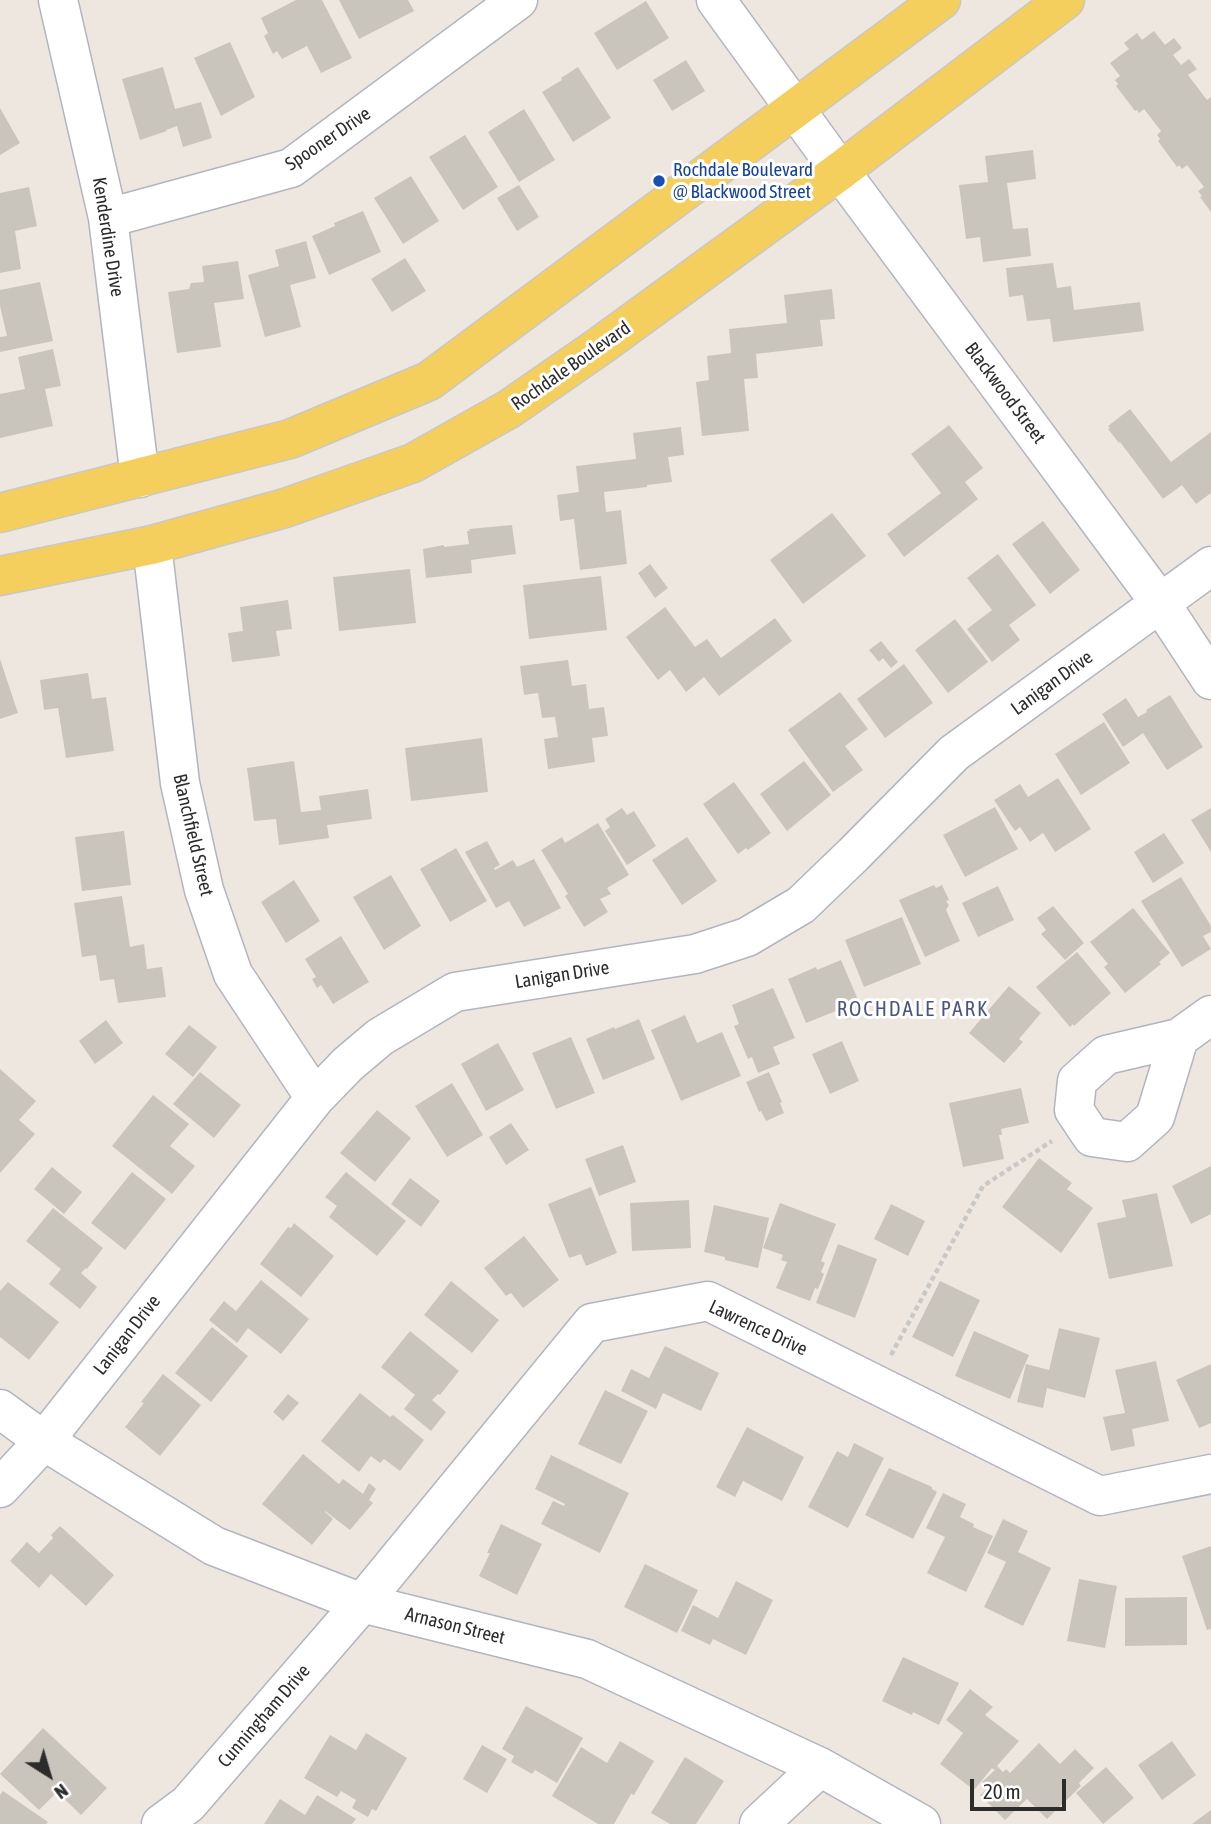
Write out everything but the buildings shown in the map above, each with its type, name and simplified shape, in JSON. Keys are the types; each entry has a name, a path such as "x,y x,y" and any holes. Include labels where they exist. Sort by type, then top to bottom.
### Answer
{"main road":[{"path":"0,513 290,439 429,381 941,0"},
{"name":"Rochdale Boulevard","path":"0,576 152,545 285,508 413,463 520,402 600,346 840,171 1065,0"}],"street":[{"name":"Kenderdine Drive","path":"58,0 108,218 140,478"},
{"name":"Spooner Drive","path":"108,218 291,168 518,0"},
{"path":"716,0 795,109"},
{"name":"Blackwood Street","path":"795,109 1161,604 1211,680"},
{"name":"Blanchfield Street","path":"152,545 180,783 204,890 233,974 315,1098"},
{"name":"Lanigan Drive","path":"0,1488 44,1441 315,1098 380,1037 455,992 695,954 747,937 801,905 954,753 1211,566"},
{"path":"1179,1038 1156,1117 1127,1142 1092,1137 1074,1110 1077,1081 1106,1055 1179,1038 1211,1015"},
{"name":"Lawrence Drive","path":"362,1602 592,1323 708,1301 1100,1496 1211,1474"},
{"name":"Arnason Street","path":"0,1409 44,1441 214,1546 362,1602 587,1658 820,1767 921,1824"},
{"name":"Cunningham Drive","path":"161,1824 188,1804 362,1602"},
{"path":"759,1824 820,1767"}],"path":[{"path":"875,1384 983,1186 1080,1122"}],"place":[{"name":"Rochdale Boulevard @ Blackwood Street","path":"659,181"}],"district":[{"name":"ROCHDALE PARK","path":"913,1009"}]}
